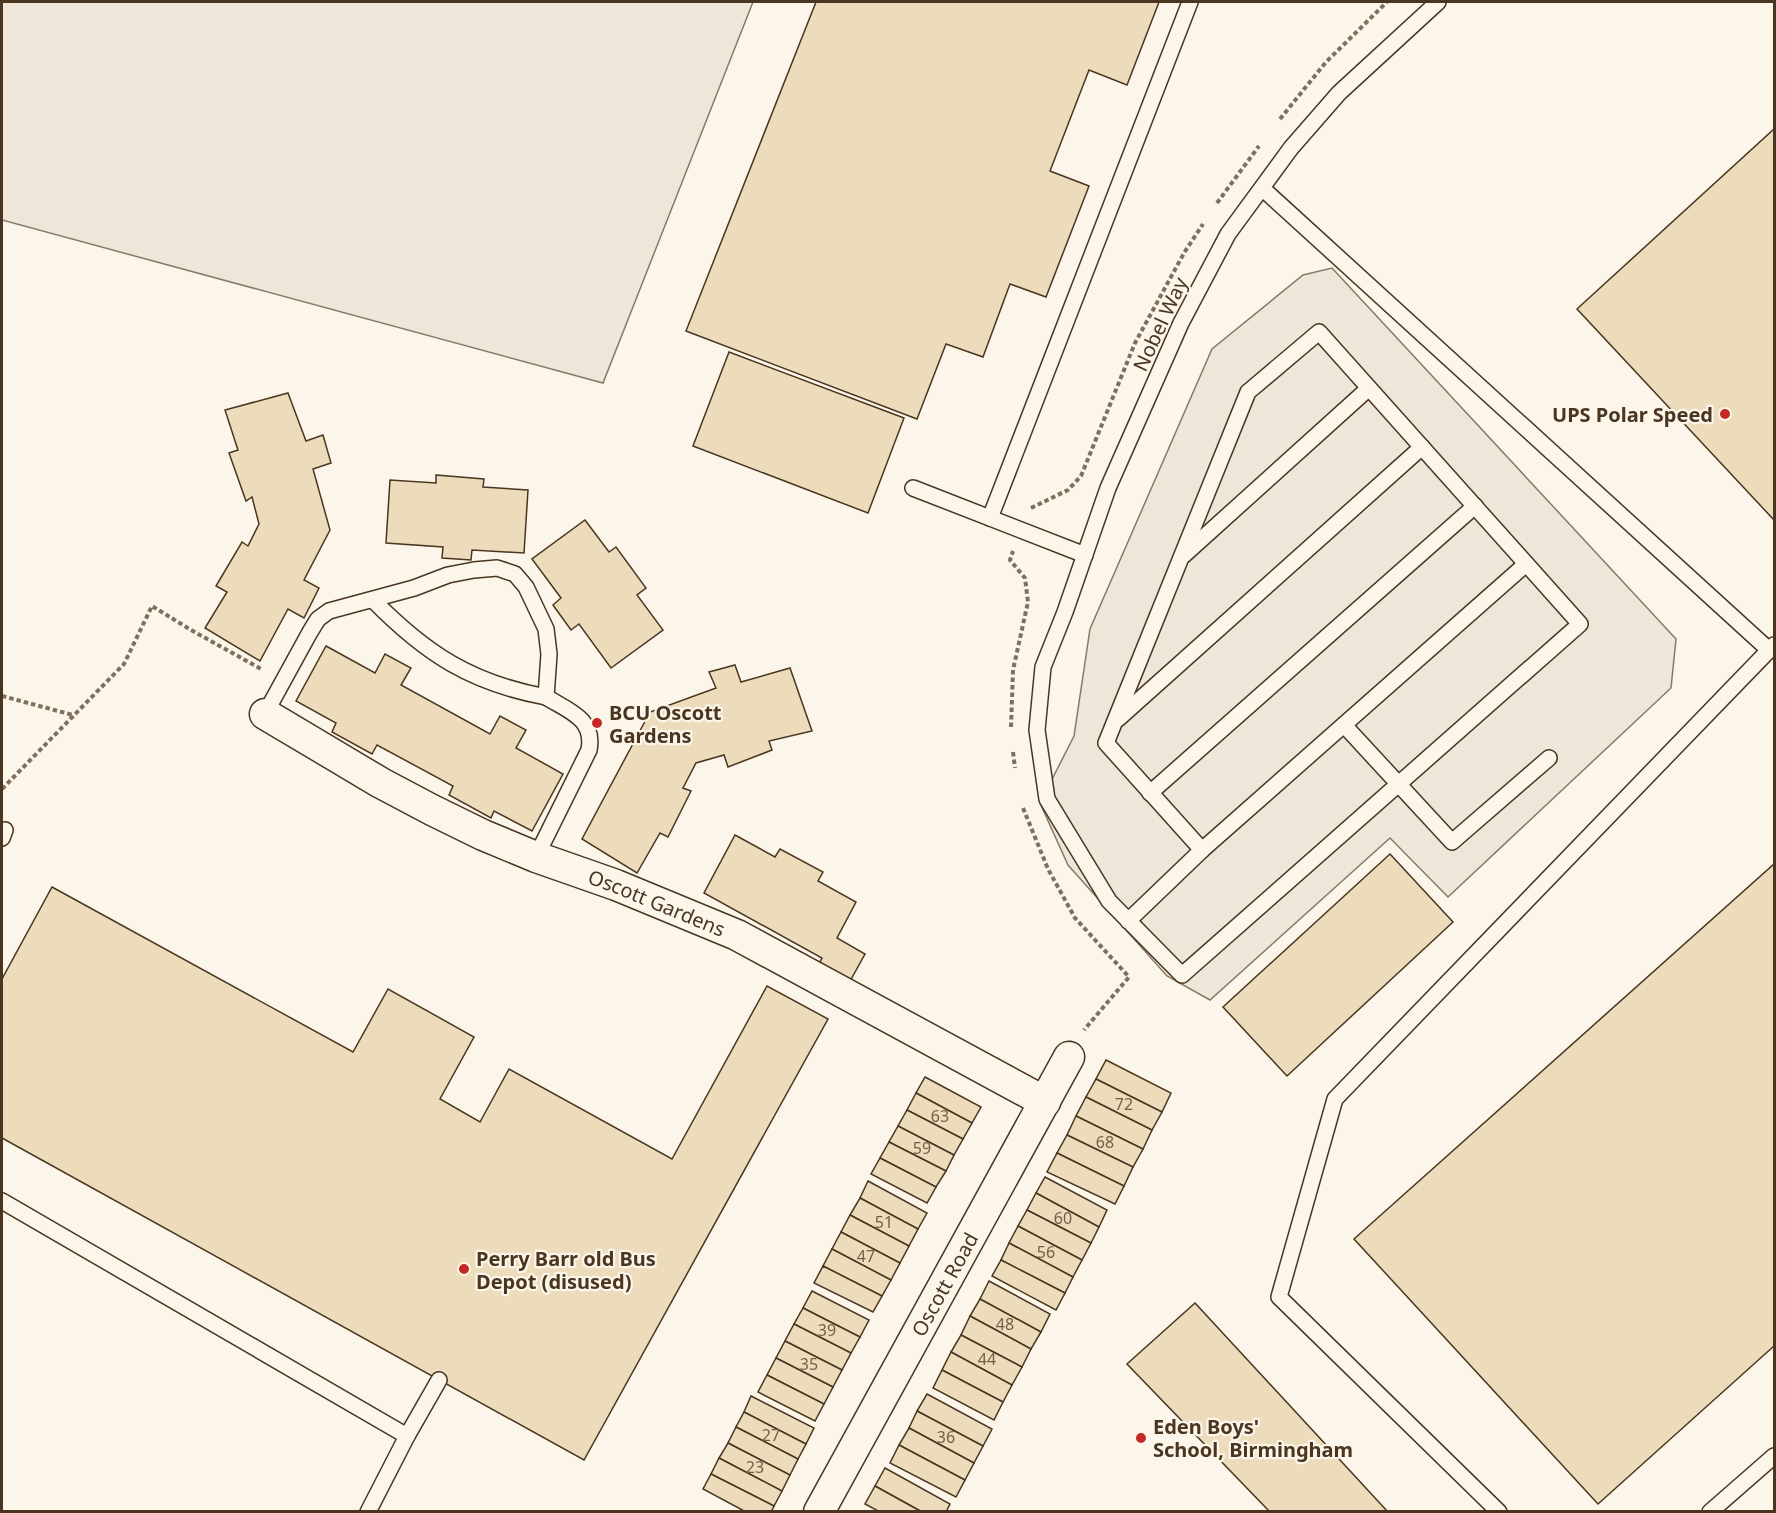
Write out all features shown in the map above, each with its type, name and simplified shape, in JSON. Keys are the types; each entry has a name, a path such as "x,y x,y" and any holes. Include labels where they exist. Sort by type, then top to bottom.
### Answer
{"street":[{"name":"Oscott Gardens","path":"265,714 381,783 483,835 536,857 616,885 737,935 1045,1102"},
{"name":"Oscott Road","path":"819,1512 1069,1057"}],"lane":[{"path":"990,518 1190,2"},
{"name":"Nobel Way","path":"1398,784 1182,975 1109,901 1047,799 1037,730 1043,667 1108,488 1181,323 1228,234 1291,148 1339,93 1438,2"},
{"path":"1262,188 1772,648 1335,1099 1279,1297 1499,1512"},
{"path":"1202,850 1106,743 1248,392 1319,332 1580,624 1398,784"},
{"path":"1181,557 1369,388"},
{"path":"1114,722 1422,447"},
{"path":"913,488 1085,555"},
{"path":"1150,793 1475,506"},
{"path":"1128,921 1202,850 1526,564"},
{"path":"265,714 309,632 318,619 329,611 373,600 448,575 497,568 515,574 526,587 546,629 549,654 546,697"},
{"path":"373,600 393,621 429,650 460,670 518,692 546,697 585,722 591,740 589,750 536,857"},
{"path":"1344,725 1452,842 1549,758"},
{"path":"2,1201 407,1436"},
{"path":"368,1512 439,1380"},
{"path":"1710,1512 1774,1456"}],"path":[{"path":"2,789 124,664 152,606 283,681"},
{"path":"2,696 73,715"}],"shaded area":[{"path":"2,2 753,2 603,383 2,220"},
{"path":"1332,268 1676,639 1671,688 1448,897 1390,838 1210,1000 1167,976 1068,865 1040,803 1074,736 1090,629 1212,349 1303,275"}],"building":[{"path":"816,2 1159,2 1127,85 1089,70 1050,171 1089,186 1046,297 1010,284 983,357 946,344 917,419 686,331"},
{"name":"UPS Polar Speed","path":"1774,129 1774,520 1577,309"},
{"path":"729,352 904,418 868,513 693,446"},
{"path":"288,393 306,441 323,435 331,463 313,469 330,530 304,580 319,588 304,618 288,609 260,661 205,628 227,592 216,586 242,542 248,546 259,524 252,497 246,501 229,453 238,450 225,410"},
{"path":"436,475 484,479 483,487 528,490 524,553 472,550 471,560 442,558 443,547 386,543 390,480 436,483"},
{"path":"585,520 609,552 616,547 646,588 637,595 663,630 611,668 579,624 571,630 553,605 561,598 532,559"},
{"path":"326,646 375,673 385,654 411,668 401,685 490,734 500,716 526,730 516,748 563,774 532,831 494,811 491,818 449,795 453,786 377,745 372,754 332,732 336,723 296,701"},
{"path":"735,665 741,682 790,668 812,731 769,741 772,750 728,767 724,755 696,763 683,788 691,791 668,837 660,833 637,873 582,839 650,712 716,688 709,672"},
{"path":"735,835 775,857 780,849 823,872 818,881 856,902 837,938 865,954 849,983 818,966 822,958 704,893"},
{"path":"1390,854 1453,922 1287,1076 1223,1007"},
{"path":"1774,864 1774,1346 1598,1504 1354,1239"},
{"name":"Perry Barr old Bus Depot (disused)","path":"52,887 353,1052 388,989 474,1037 440,1099 480,1122 509,1069 672,1159 767,986 828,1019 584,1460 2,1138 2,979"},
{"path":"1106,1060 1171,1093 1162,1112 1096,1079"},
{"path":"925,1077 981,1107 972,1123 916,1093"},
{"path":"1096,1079 1162,1112 1152,1130 1086,1097"},
{"path":"916,1093 972,1123 963,1139 907,1110"},
{"path":"1086,1097 1152,1130 1143,1149 1076,1116"},
{"path":"907,1110 963,1139 954,1155 898,1126"},
{"path":"1076,1116 1143,1149 1133,1167 1067,1135"},
{"path":"898,1126 954,1155 946,1171 889,1142"},
{"path":"1067,1135 1133,1167 1124,1186 1057,1153"},
{"path":"889,1142 946,1171 936,1187 880,1158"},
{"path":"1057,1153 1124,1186 1115,1204 1047,1172"},
{"path":"880,1158 936,1187 927,1203 871,1174"},
{"path":"1045,1177 1107,1210 1099,1227 1036,1193"},
{"path":"868,1181 927,1213 918,1229 860,1198"},
{"path":"1036,1193 1099,1227 1091,1243 1027,1210"},
{"path":"860,1198 918,1229 909,1246 850,1215"},
{"path":"1027,1210 1091,1243 1082,1260 1018,1226"},
{"path":"850,1215 909,1246 900,1263 841,1232"},
{"path":"1018,1226 1082,1260 1073,1277 1009,1243"},
{"path":"841,1232 900,1263 891,1280 832,1249"},
{"path":"1009,1243 1073,1277 1065,1293 1001,1260"},
{"path":"832,1249 891,1280 882,1296 823,1266"},
{"path":"1001,1260 1065,1293 1056,1310 992,1276"},
{"path":"823,1266 882,1296 873,1312 814,1283"},
{"path":"989,1281 1050,1314 1041,1332 980,1299"},
{"path":"812,1291 869,1320 860,1337 803,1308"},
{"path":"980,1299 1041,1332 1031,1349 970,1316"},
{"path":"1195,1303 1388,1512 1270,1512 1127,1364"},
{"path":"803,1308 860,1337 851,1353 794,1324"},
{"path":"970,1316 1031,1349 1022,1367 961,1335"},
{"path":"794,1324 851,1353 842,1370 785,1341"},
{"path":"961,1335 1022,1367 1012,1385 951,1352"},
{"path":"785,1341 842,1370 833,1387 776,1358"},
{"path":"951,1352 1012,1385 1003,1402 942,1370"},
{"path":"776,1358 833,1387 824,1404 767,1375"},
{"path":"942,1370 1003,1402 994,1420 933,1388"},
{"path":"767,1375 824,1404 815,1421 758,1392"},
{"path":"927,1394 992,1429 983,1446 917,1411"},
{"path":"751,1396 814,1428 806,1444 744,1412"},
{"path":"917,1411 983,1446 974,1463 909,1428"},
{"path":"744,1412 806,1444 798,1459 736,1427"},
{"path":"736,1427 798,1459 790,1475 728,1443"},
{"path":"909,1428 974,1463 965,1480 899,1445"},
{"path":"728,1443 790,1475 782,1491 719,1458"},
{"path":"899,1445 965,1480 956,1497 890,1463"},
{"path":"719,1458 782,1491 774,1506 711,1474"},
{"path":"885,1468 950,1504 946,1512 922,1512 875,1486"},
{"path":"711,1474 774,1506 771,1512 746,1512 703,1489"},
{"path":"875,1486 922,1512 880,1512 865,1504"}],"place":[{"name":"UPS Polar Speed","path":"1725,414"},
{"name":"BCU Oscott Gardens","path":"597,723"},
{"name":"Perry Barr old Bus Depot (disused)","path":"464,1269"},
{"name":"Eden Boys' School, Birmingham","path":"1141,1438"}]}
